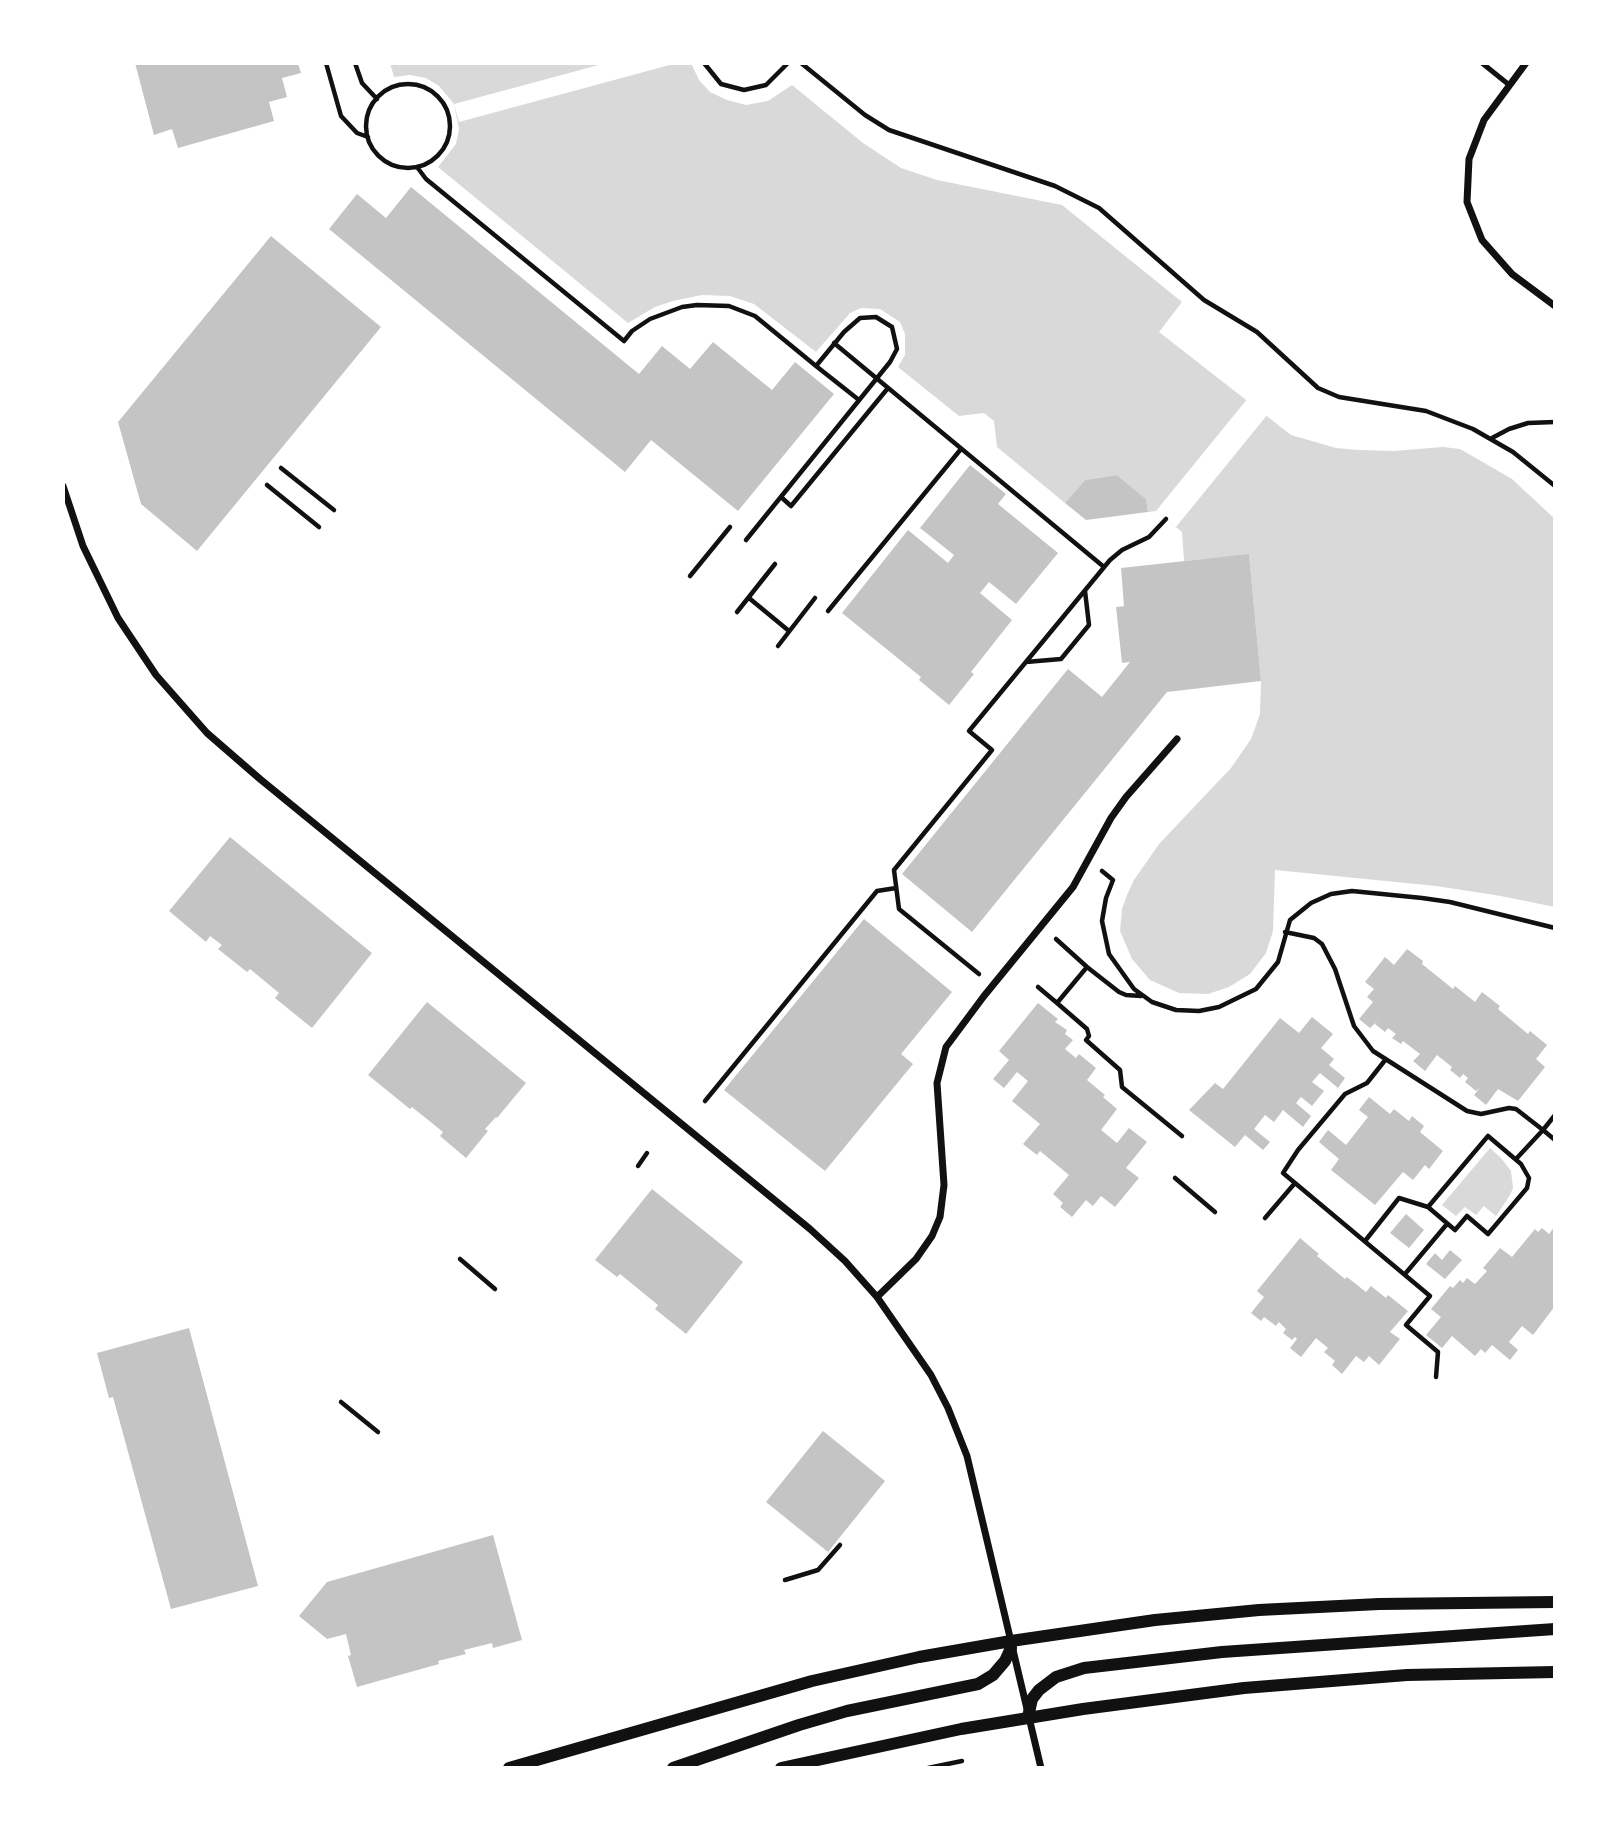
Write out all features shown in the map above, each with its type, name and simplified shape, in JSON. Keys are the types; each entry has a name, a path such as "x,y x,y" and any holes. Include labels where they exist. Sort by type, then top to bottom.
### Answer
{"street":[{"path":"1526,63 1484,120 1469,159 1467,202 1482,240 1512,274 1555,306"},
{"path":"63,486 83,546 118,618 156,675 207,733 810,1228 845,1261 877,1297 931,1375 967,1456 1041,1768"},
{"path":"877,1297 916,1259 938,1222 944,1185 937,1083 946,1047 992,985 1058,907 1086,867 1111,818 1177,738"},
{"path":"509,1768 813,1681 919,1657 1011,1641 1155,1619 1259,1610 1379,1604 1555,1602"},
{"path":"1028,1717 1032,1699 1039,1690 1056,1677 1084,1668 1222,1652 1555,1629"},
{"path":"673,1768 835,1714 978,1684 993,1675 1009,1656 1011,1641"},
{"path":"781,1768 1028,1717 1244,1688 1407,1675 1555,1672"}],"lane":[{"path":"1482,63 1508,84"}],"path":[{"path":"326,63 341,116 357,133 368,137"},
{"path":"355,63 362,83 377,99"},
{"path":"704,63 721,84 744,90 766,85 788,63"},
{"path":"801,63 864,115 889,130 1055,186 1099,208 1204,300 1250,327 1309,382 1327,393 1426,411 1492,439 1513,452 1555,486"},
{"path":"399,85 420,86 438,97 448,115 449,134 443,149 432,160 417,166 401,167 386,162 374,151 368,137 367,121 372,105 389,89 399,85"},
{"path":"448,115 456,113"},
{"path":"417,166 426,179 624,341 641,325 663,314 697,305 729,306 755,316 859,400"},
{"path":"746,540 877,379 897,349 895,334 887,323 876,317 860,318 816,366"},
{"path":"834,344 1104,567"},
{"path":"781,497 791,506 888,388"},
{"path":"1492,439 1509,429 1528,423 1555,422"},
{"path":"828,611 961,449"},
{"path":"281,468 334,510"},
{"path":"267,485 319,527"},
{"path":"979,974 899,909 894,870 992,750 969,731 1104,567 1122,550 1149,537 1166,519"},
{"path":"690,576 730,527"},
{"path":"737,612 775,564"},
{"path":"1025,663 1061,659 1089,625 1085,591"},
{"path":"749,597 789,631"},
{"path":"778,646 815,598"},
{"path":"1100,870 1113,880 1102,921 1110,954 1124,978 1142,995 1164,1007 1186,1011 1232,1003 1256,989 1272,972 1281,955 1290,920 1311,902 1331,894 1352,891 1394,893 1450,902 1555,928"},
{"path":"705,1101 877,891 896,888"},
{"path":"1285,932 1314,938 1322,944 1335,969 1359,1034 1373,1051 1467,1111 1481,1114 1516,1109 1555,1140"},
{"path":"1060,943 1118,992 1142,995"},
{"path":"1057,1003 1087,967"},
{"path":"1038,987 1087,1029 1089,1036 1086,1040 1120,1070 1122,1087 1182,1136"},
{"path":"1386,1059 1367,1083 1345,1094 1283,1173 1430,1296 1406,1325 1438,1352 1436,1377"},
{"path":"1516,1159 1555,1115"},
{"path":"1364,1241 1399,1198 1428,1207 1455,1230 1467,1216 1488,1234 1527,1188 1529,1178 1516,1159 1488,1136 1428,1207"},
{"path":"638,1166 647,1153"},
{"path":"1175,1178 1215,1212"},
{"path":"1265,1218 1295,1183"},
{"path":"1405,1275 1447,1224"},
{"path":"460,1259 495,1289"},
{"path":"341,1402 378,1432"},
{"path":"785,1580 818,1570 840,1545"},
{"path":"928,1768 962,1761"}],"shaded area":[{"path":"390,63 691,63 699,80 710,92 746,105 768,101 792,85 863,143 901,168 937,180 1062,205 1182,302 1159,332 1291,435 1336,448 1359,450 1394,451 1443,447 1460,449 1512,479 1555,519 1555,907 1436,886 1275,870 1273,931 1266,953 1250,974 1229,987 1208,994 1179,993 1150,980 1132,959 1120,931 1122,909 1127,895 1159,844 1231,768 1251,739 1260,714 1261,681 1249,555 1184,561 1182,532 1156,511 1148,512 1146,499 1117,475 1085,480 1065,503 997,447 994,421 984,413 959,416 898,367 905,355 905,334 900,322 880,309 861,308 850,313 816,352 754,304 730,296 702,295 673,301 655,307 628,323 438,167 456,144 459,129 454,104 439,86 426,78 410,75 394,77"},
{"path":"1490,1148 1511,1171 1513,1188 1510,1195 1496,1216 1484,1206 1476,1215 1465,1207 1456,1216 1442,1205"}],"pier":[{"path":"606,63 677,63 459,122 454,104"},
{"path":"1248,398 1268,414 1176,527 1156,511"}],"building":[{"path":"135,63 298,63 301,73 282,78 287,97 269,102 274,121 178,148 172,129 154,135"},
{"path":"411,187 639,374 662,346 690,369 713,342 772,390 795,362 834,394 738,511 651,440 625,472 329,229 357,194 386,218"},
{"path":"271,236 381,327 197,551 141,504 118,422"},
{"path":"970,465 1006,494 998,504 1058,553 1016,604 989,582 980,593 1012,620 949,705 919,680 921,677 842,613 908,530 948,563 954,555 920,528"},
{"path":"1117,475 1146,499 1148,512 1086,520 1065,503 1085,480"},
{"path":"1249,554 1261,681 1167,692 972,932 902,874 1068,669 1102,697 1130,662 1122,663 1116,607 1124,606 1121,568"},
{"path":"230,837 372,953 312,1028 275,998 279,993 250,969 247,972 218,949 222,945 210,936 206,942 169,911"},
{"path":"864,919 952,992 901,1054 913,1064 825,1171 724,1090"},
{"path":"1407,949 1453,989 1455,986 1475,1002 1482,992 1528,1034 1530,1031 1547,1045 1536,1059 1545,1067 1518,1101 1498,1089 1486,1105 1474,1095 1480,1088 1476,1091 1465,1082 1468,1078 1463,1074 1460,1078 1450,1070 1452,1067 1437,1055 1425,1071 1413,1061 1420,1054 1403,1041 1401,1044 1392,1038 1396,1034 1388,1028 1385,1032 1375,1024 1379,1020 1370,1028 1359,1019 1373,1002 1367,997 1374,989 1365,982 1385,957 1394,965"},
{"path":"427,1002 526,1083 485,1129 488,1131 466,1158 440,1136 443,1132 368,1075"},
{"path":"1038,1003 1058,1019 1055,1022 1067,1030 1065,1034 1073,1040 1065,1049 1076,1058 1079,1054 1096,1068 1087,1080 1117,1109 1101,1130 1117,1143 1129,1128 1147,1142 1126,1168 1139,1178 1115,1207 1101,1196 1093,1206 1086,1200 1072,1217 1060,1207 1063,1203 1053,1194 1069,1175 1040,1151 1037,1155 1023,1144 1040,1124 1012,1101 1028,1081 1017,1072 1004,1088 993,1079 1009,1060 999,1051"},
{"path":"1312,1017 1333,1034 1321,1048 1334,1059 1329,1065 1345,1078 1338,1088 1320,1073 1312,1082 1324,1091 1312,1106 1301,1097 1296,1103 1311,1116 1303,1127 1283,1110 1274,1122 1265,1115 1254,1129 1270,1142 1263,1150 1245,1135 1235,1147 1189,1110 1215,1083 1223,1089 1280,1018 1299,1033"},
{"path":"1369,1097 1390,1114 1394,1109 1409,1121 1412,1116 1424,1126 1420,1132 1443,1151 1429,1169 1425,1165 1413,1180 1403,1172 1375,1205 1331,1170 1339,1159 1319,1142 1328,1130 1346,1145 1368,1117 1359,1110"},
{"path":"652,1189 743,1262 686,1334 655,1309 658,1305 620,1274 617,1277 595,1260"},
{"path":"1406,1214 1424,1230 1409,1248 1390,1233"},
{"path":"1555,1226 1555,1306 1533,1335 1522,1326 1509,1342 1518,1350 1510,1360 1492,1345 1485,1353 1481,1349 1475,1356 1452,1336 1442,1348 1426,1335 1441,1317 1431,1309 1450,1286 1453,1288 1460,1280 1463,1283 1467,1278 1475,1284 1487,1271 1483,1268 1500,1248 1512,1257 1535,1229 1538,1232 1542,1228 1549,1234"},
{"path":"1300,1238 1345,1279 1347,1277 1366,1292 1371,1286 1408,1311 1390,1332 1400,1339 1379,1365 1369,1356 1364,1362 1356,1356 1342,1374 1332,1365 1335,1361 1324,1352 1328,1348 1316,1338 1301,1357 1290,1348 1297,1339 1295,1337 1292,1340 1283,1333 1286,1329 1279,1322 1276,1326 1264,1317 1261,1321 1251,1313 1264,1297 1257,1291"},
{"path":"1450,1250 1462,1260 1445,1279 1426,1264 1435,1253 1442,1260"},
{"path":"189,1328 258,1586 171,1609 113,1397 109,1398 97,1353"},
{"path":"823,1431 885,1481 828,1552 766,1502"},
{"path":"493,1535 522,1640 493,1648 492,1643 464,1650 466,1654 438,1661 439,1664 357,1687 348,1656 351,1655 346,1634 327,1639 299,1616 327,1582"}]}
